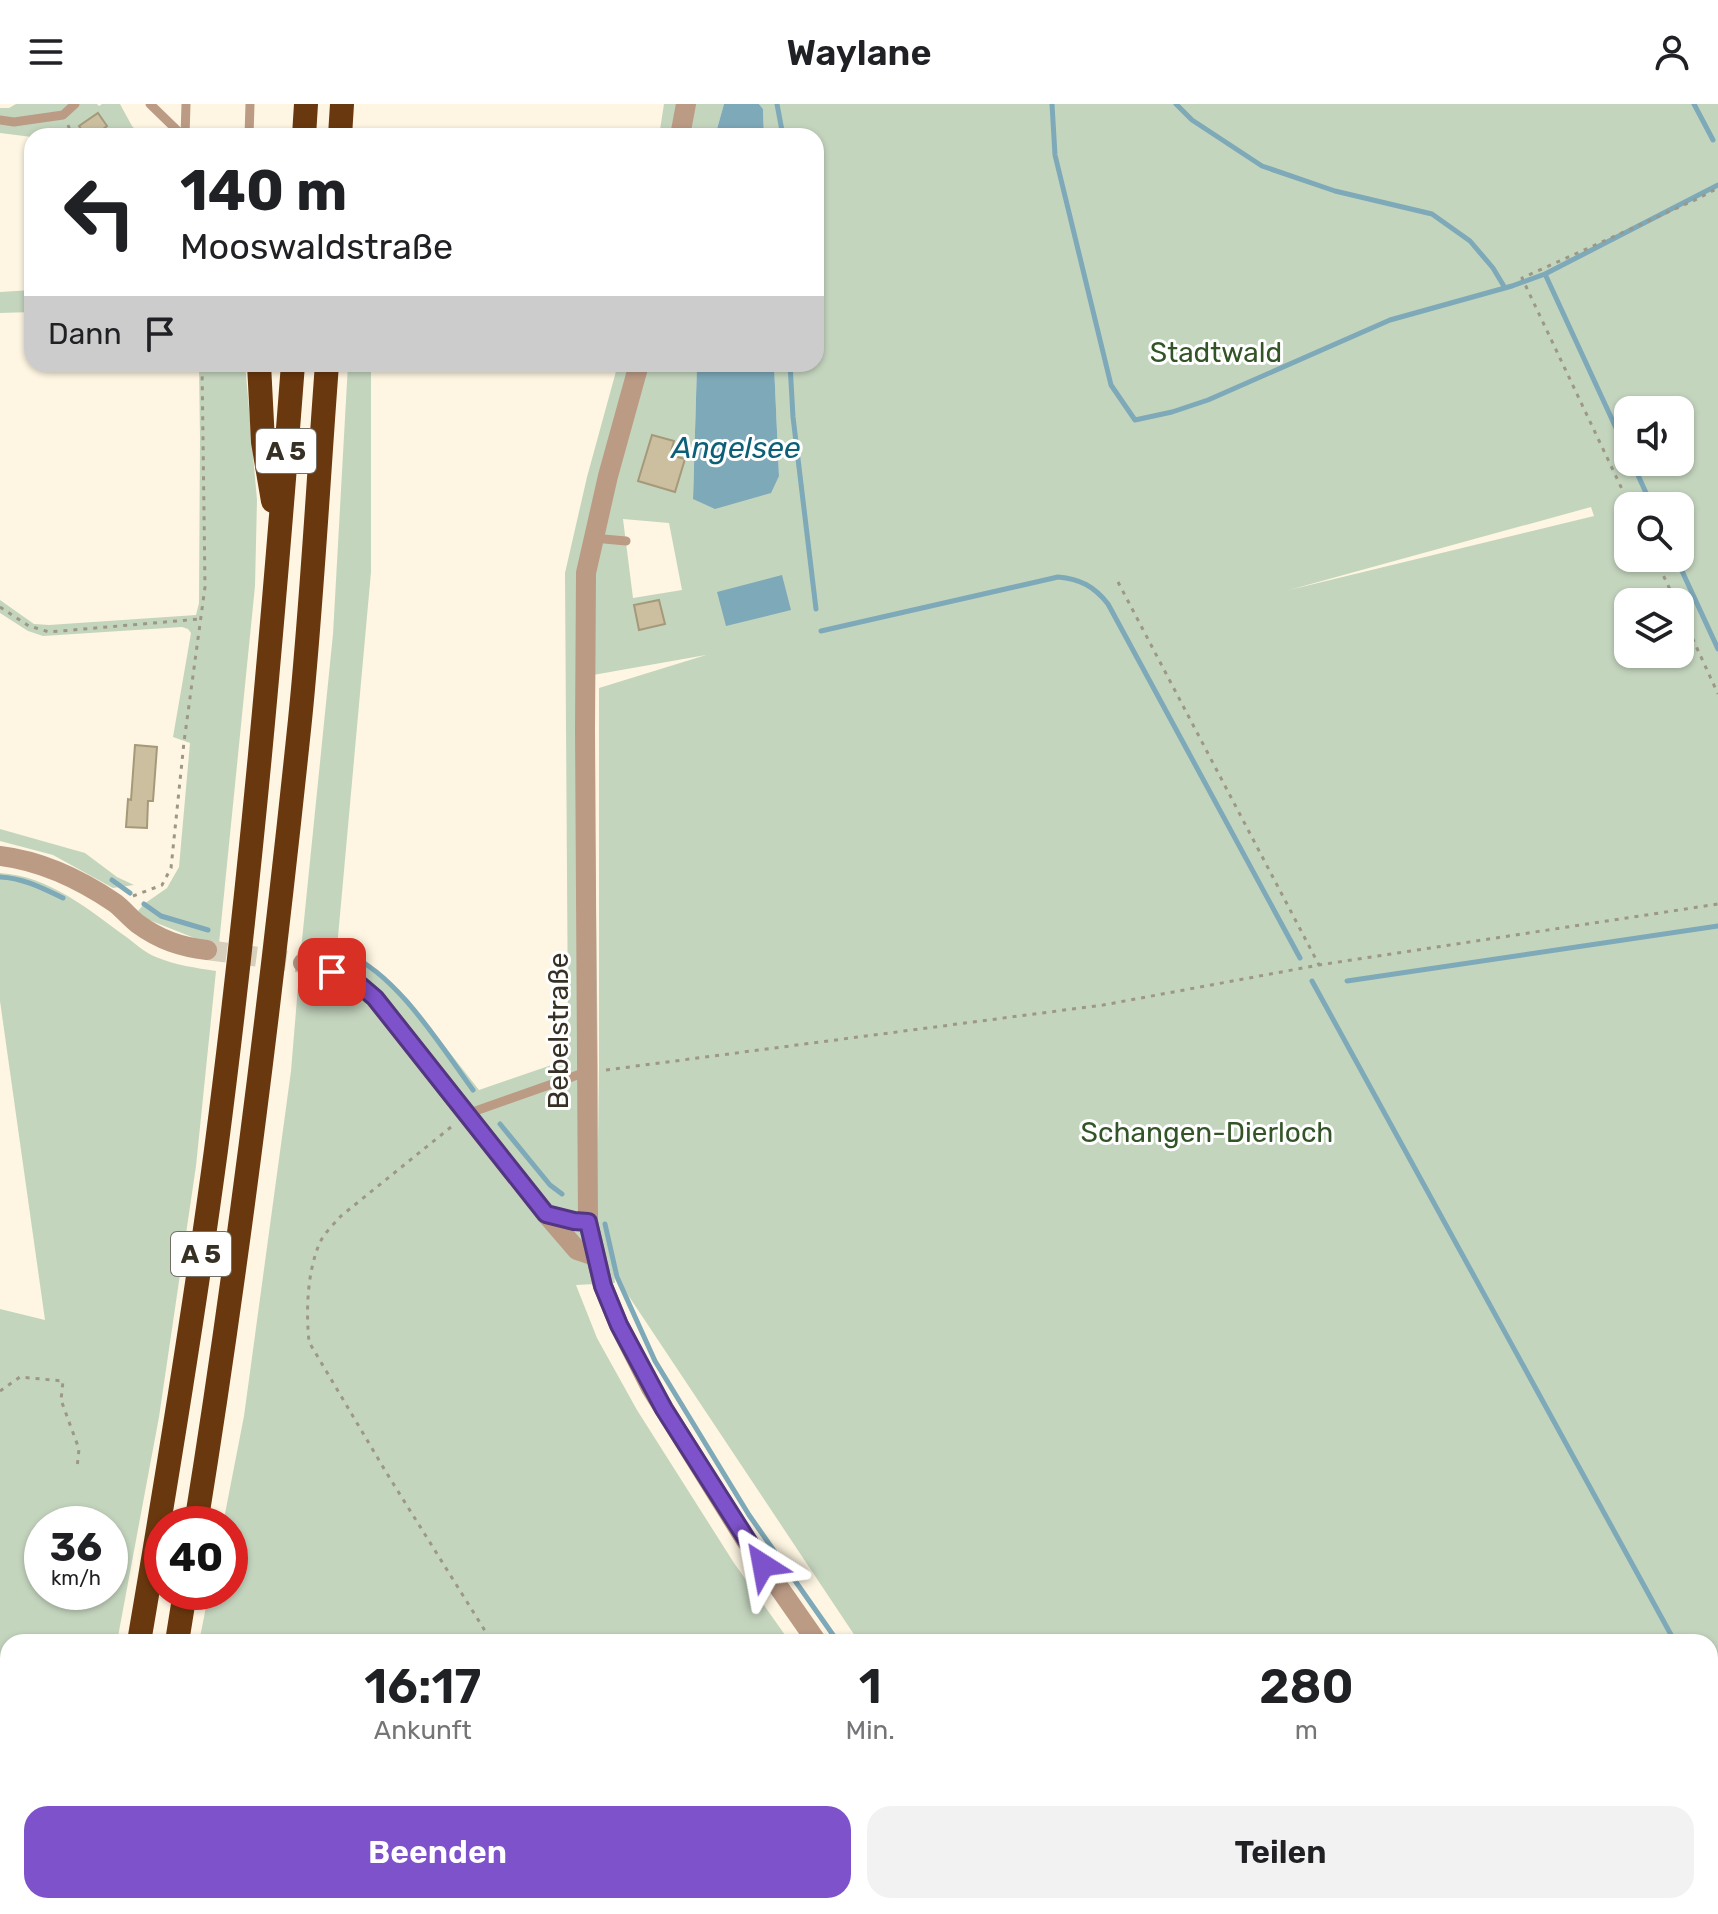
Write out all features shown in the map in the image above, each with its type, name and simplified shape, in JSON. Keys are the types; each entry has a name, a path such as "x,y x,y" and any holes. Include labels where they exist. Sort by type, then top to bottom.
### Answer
{"highway":[{"path":"304,128 306,104"},
{"path":"340,128 342,104"},
{"path":"259,372 263,442 279,539"},
{"name":"A 5","path":"140,1634 178,1409 216,1148 249,864 292,372"},
{"name":"A 5","path":"199,1506 251,1150 267,1014 300,717 326,372"},
{"path":"178,1634 182,1610"}],"street":[{"path":"682,128 686,104"},
{"name":"Bebelstraße","path":"637,372 586,573 588,1222 603,1286 651,1388 745,1539 811,1634"},
{"path":"0,856 45,867 78,880 161,939 184,947 207,950"},
{"path":"303,963 355,981 375,998 546,1214 577,1250 595,1256"},
{"path":"546,1214 588,1222"}],"lane":[{"path":"0,120 14,122 63,115 75,104"},
{"path":"150,104 176,128"},
{"path":"184,128 186,104"},
{"path":"249,128 250,104"},
{"path":"593,538 626,541"},
{"path":"467,1114 586,1072"}],"path":[{"path":"1623,492 1522,278 1718,188"},
{"path":"117,905 162,885 171,868 205,587 202,372"},
{"path":"1118,582 1319,965"},
{"path":"0,607 29,626 49,632 200,619"},
{"path":"1694,642 1718,694"},
{"path":"586,1072 1103,1005 1319,965 1718,904"},
{"path":"467,1114 341,1216 326,1234 318,1245 310,1277 307,1322 309,1342 487,1634"},
{"path":"0,1391 20,1377 63,1381 61,1400 79,1449 77,1468"}],"green space":[{"path":"16,104 120,104 134,128 24,128 24,136 0,133 0,108"},
{"path":"664,104 724,104 717,128 660,128"},
{"name":"Schangen-Dierloch","path":"759,104 1718,104 1718,1634 854,1634 614,1274 615,1283 576,1285 597,1338 637,1410 734,1563 784,1634 201,1634 205,1610 248,1610 248,1506 226,1506 244,1416 291,1071 333,634 348,372 371,372 371,572 337,948 366,961 407,998 479,1090 566,1060 565,573 616,372 697,372 693,499 779,476 774,372 824,372 824,128 764,128 763,109","holes":["1591,507 1594,516 1289,590","623,519 669,523 682,590 633,598","706,655 599,688 599,1144 593,675"]},
{"path":"24,290 24,312 0,313 0,292"},
{"path":"199,372 246,372 257,500 255,586 219,944 207,943 144,918 138,911 167,888 179,867 190,743 173,737 191,633 182,627 43,636 28,631 0,613 0,600 34,624 196,615 199,603"},
{"path":"0,829 85,853 117,877 134,885 113,888 53,855 0,841"},
{"path":"0,873 18,875 51,887 163,960 216,971 196,1166 159,1417 128,1583 128,1506 24,1506 24,1610 123,1610 118,1634 0,1634 0,1309 45,1320 0,1001"}],"water":[{"path":"724,104 759,104 763,109 764,128 717,128"},
{"name":"Angelsee","path":"697,372 774,372 779,476 771,493 715,509 693,499"},
{"path":"782,575 791,610 726,626 717,592"}],"building":[{"path":"98,113 107,126 80,128 79,126"},
{"path":"652,435 674,441 670,455 685,459 675,492 638,481"},
{"path":"659,600 665,624 639,630 634,605"},
{"path":"135,745 157,747 153,801 148,801 147,828 126,827"}],"waterway":[{"path":"777,104 782,128"},
{"path":"1052,104 1055,155 1111,385 1135,420 1208,400 1390,320 1545,274"},
{"path":"1176,104 1192,120 1262,166 1335,191 1432,214 1470,241 1505,288"},
{"path":"1694,104 1713,140"},
{"path":"1614,424 1545,274 1718,185"},
{"path":"790,372 816,609"},
{"path":"1638,476 1646,492"},
{"path":"1682,572 1718,649"},
{"path":"821,631 1058,577 1092,588 1108,604 1300,958"},
{"path":"0,877 25,881 63,898"},
{"path":"112,880 130,893"},
{"path":"144,904 161,916 208,930"},
{"path":"1347,981 1718,926"},
{"path":"324,949 348,955 384,978 433,1034 473,1090"},
{"path":"1312,981 1671,1634"},
{"path":"500,1124 550,1185 562,1194"},
{"path":"605,1224 617,1277 655,1361 749,1515 832,1634"}],"tunnel":[{"path":"207,950 303,963"}],"route":[{"path":"332,972 355,981 375,998 546,1214 588,1222 603,1286 651,1388 763,1565"}],"park label":[{"name":"Stadtwald","path":"1216,352"}]}
